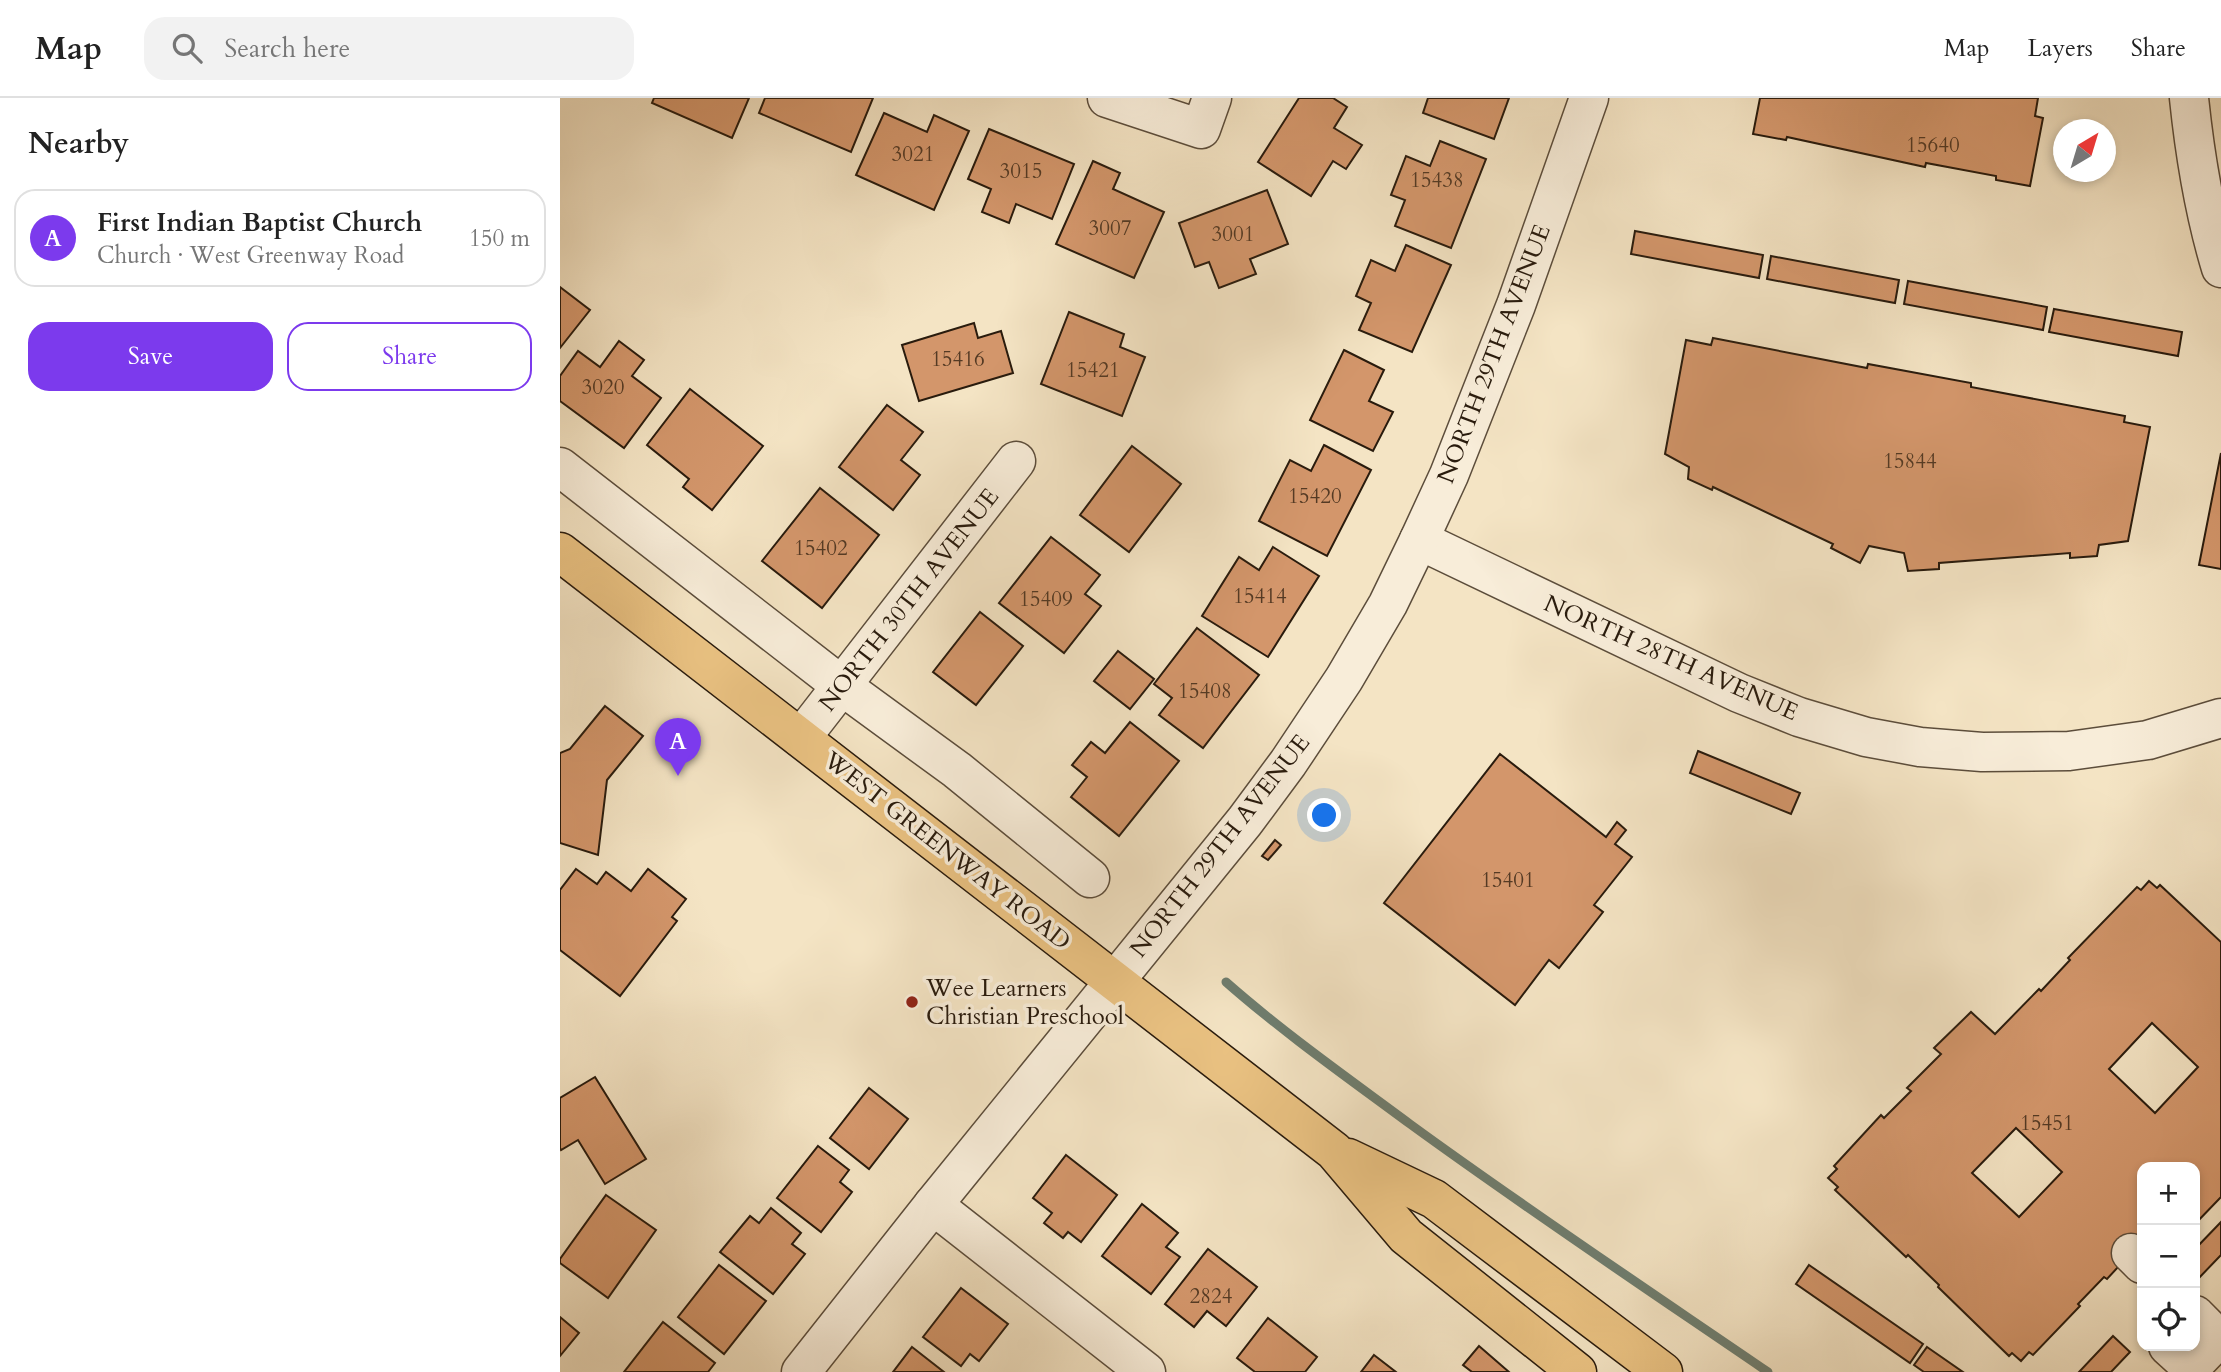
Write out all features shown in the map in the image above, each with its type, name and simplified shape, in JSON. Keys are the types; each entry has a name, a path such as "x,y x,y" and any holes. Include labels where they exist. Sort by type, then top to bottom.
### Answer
{"main road":[{"name":"WEST GREENWAY ROAD","path":"560,552 1334,1151 1406,1236 1577,1372"},
{"name":"WEST GREENWAY ROAD","path":"1334,1151 1434,1199 1663,1372"}],"street":[{"path":"1107,98 1207,113"},
{"name":"NORTH 29TH AVENUE","path":"801,1372 1245,821 1300,746 1344,679 1388,604 1449,475 1517,305 1589,98"},
{"path":"2189,98 2197,166 2209,230 2221,268"},
{"name":"NORTH 30TH AVENUE","path":"801,738 1016,461"},
{"path":"560,467 842,686 957,770 1090,878"},
{"name":"NORTH 28TH AVENUE","path":"1419,540 1739,693 1799,717 1867,737 1920,747 1982,752 2069,751 2148,740 2221,718"},
{"path":"933,1205 1146,1372"},
{"path":"2173,1351 2191,1367 2214,1332"}],"building":[{"path":"654,98 749,98 732,138 652,103"},
{"path":"765,98 873,98 851,152 759,113"},
{"path":"1299,98 1333,98 1347,107 1334,128 1362,145 1346,169 1333,161 1311,196 1258,162"},
{"path":"1428,98 1509,98 1494,139 1423,113"},
{"path":"1760,98 2038,98 2035,116 2043,118 2030,186 1996,180 1996,176 1926,163 1925,167 1787,137 1786,140 1753,134"},
{"path":"884,113 927,132 934,115 969,131 934,210 856,175"},
{"path":"989,129 1074,164 1052,219 1016,204 1009,223 982,212 991,189 968,179"},
{"path":"1440,141 1486,159 1451,248 1395,226 1405,200 1391,195 1406,156 1430,166"},
{"path":"1093,161 1120,173 1113,189 1164,212 1134,278 1056,244"},
{"path":"1267,190 1288,244 1250,259 1256,274 1219,288 1209,262 1195,267 1179,223"},
{"path":"1635,231 1763,255 1759,278 1631,254"},
{"path":"1406,245 1451,265 1412,352 1359,330 1371,303 1356,296 1371,260 1395,271"},
{"path":"1771,256 1899,280 1895,303 1767,279"},
{"path":"1908,281 2047,307 2043,330 1904,304"},
{"path":"560,287 590,310 560,348"},
{"path":"2054,309 2182,332 2178,356 2049,332"},
{"path":"1069,312 1124,334 1120,347 1145,357 1122,416 1041,384"},
{"path":"974,323 978,338 1001,331 1013,373 919,401 902,345"},
{"path":"1713,338 1867,368 1868,364 1971,383 1971,387 2125,416 2124,422 2150,427 2128,541 2099,545 2097,556 2070,558 2070,553 1939,563 1939,569 1908,571 1904,553 1869,546 1860,563 1831,548 1833,544 1713,487 1712,490 1688,479 1689,467 1665,454 1686,340 1711,345"},
{"path":"619,341 644,360 632,376 661,398 624,448 560,401 560,376 578,351 600,367"},
{"path":"1344,350 1384,370 1369,401 1393,412 1373,451 1310,420"},
{"path":"690,389 763,446 712,510 683,487 689,479 647,445"},
{"path":"887,405 923,432 901,460 920,475 893,510 839,467"},
{"path":"1324,445 1371,470 1327,556 1259,521 1290,460 1311,471"},
{"path":"1132,446 1181,484 1129,552 1080,515"},
{"path":"2221,453 2221,569 2199,565"},
{"path":"820,488 879,535 822,608 762,561"},
{"path":"1051,537 1100,575 1085,594 1101,606 1064,653 999,603"},
{"path":"1273,547 1319,576 1268,657 1202,616 1239,557 1259,570"},
{"path":"980,612 1023,646 976,705 933,672"},
{"path":"1197,628 1259,675 1203,748 1159,715 1172,698 1154,684"},
{"path":"1118,651 1154,679 1130,709 1094,681"},
{"path":"605,706 643,736 607,780 598,855 560,843 560,753 570,749"},
{"path":"1130,722 1179,761 1119,836 1071,797 1087,777 1072,765 1091,742 1105,753"},
{"path":"1698,751 1800,793 1791,814 1690,773"},
{"path":"1500,754 1606,837 1617,822 1626,830 1615,844 1632,857 1594,905 1603,912 1559,968 1549,960 1515,1005 1384,903"},
{"path":"1275,840 1281,845 1268,860 1262,856"},
{"path":"576,869 597,884 606,872 631,891 648,869 686,899 672,917 677,921 620,996 560,950 560,890"},
{"path":"2149,881 2157,888 2160,885 2221,942 2221,1197 2200,1219 2200,1162 2137,1162 2137,1246 2107,1279 2104,1277 2078,1304 2080,1306 2033,1355 2029,1352 2021,1361 2012,1353 2009,1356 1908,1255 1906,1257 1835,1190 1838,1187 1828,1178 1837,1169 1834,1166 1881,1115 1884,1118 1911,1091 1907,1088 1941,1054 1934,1048 1971,1012 1995,1034 2039,989 2041,991 2070,960 2068,958 2137,887 2141,890","holes":["2152,1023 2198,1067 2155,1113 2109,1069","2016,1128 2062,1172 2019,1217 1972,1173"]},
{"path":"595,1077 646,1159 605,1184 578,1140 561,1150 560,1148 560,1098"},
{"path":"869,1088 908,1119 869,1169 830,1138"},
{"path":"818,1146 849,1170 840,1182 852,1192 821,1232 777,1198"},
{"path":"1066,1155 1117,1195 1081,1242 1068,1232 1063,1238 1044,1223 1052,1213 1033,1198"},
{"path":"606,1195 656,1230 608,1298 560,1263 560,1259"},
{"path":"1142,1204 1178,1233 1166,1247 1180,1257 1151,1294 1102,1256"},
{"path":"771,1208 801,1233 792,1244 805,1254 773,1294 720,1252 750,1216 759,1223"},
{"path":"2221,1222 2221,1255 2200,1277 2200,1244"},
{"path":"1208,1249 1257,1287 1226,1326 1207,1311 1194,1327 1165,1304"},
{"path":"719,1265 766,1301 724,1354 678,1317"},
{"path":"1809,1265 1923,1344 1910,1363 1796,1284"},
{"path":"961,1288 1008,1324 979,1361 970,1354 961,1366 923,1337"},
{"path":"560,1317 579,1333 560,1356"},
{"path":"1268,1318 1317,1357 1305,1372 1255,1372 1237,1358"},
{"path":"663,1322 715,1363 708,1372 624,1372"},
{"path":"2113,1336 2130,1352 2111,1372 2079,1372"},
{"path":"1479,1346 1509,1372 1472,1372 1463,1365"},
{"path":"912,1347 944,1372 893,1372"},
{"path":"1927,1347 1963,1372 1924,1372 1914,1365"},
{"path":"1374,1355 1396,1372 1361,1372"}],"waterway":[{"path":"1226,982 1316,1055 1454,1156 1768,1372"}],"place":[{"name":"First Indian Baptist Church","path":"678,776"},
{"name":"Wee Learners Christian Preschool","path":"912,1002"}]}
